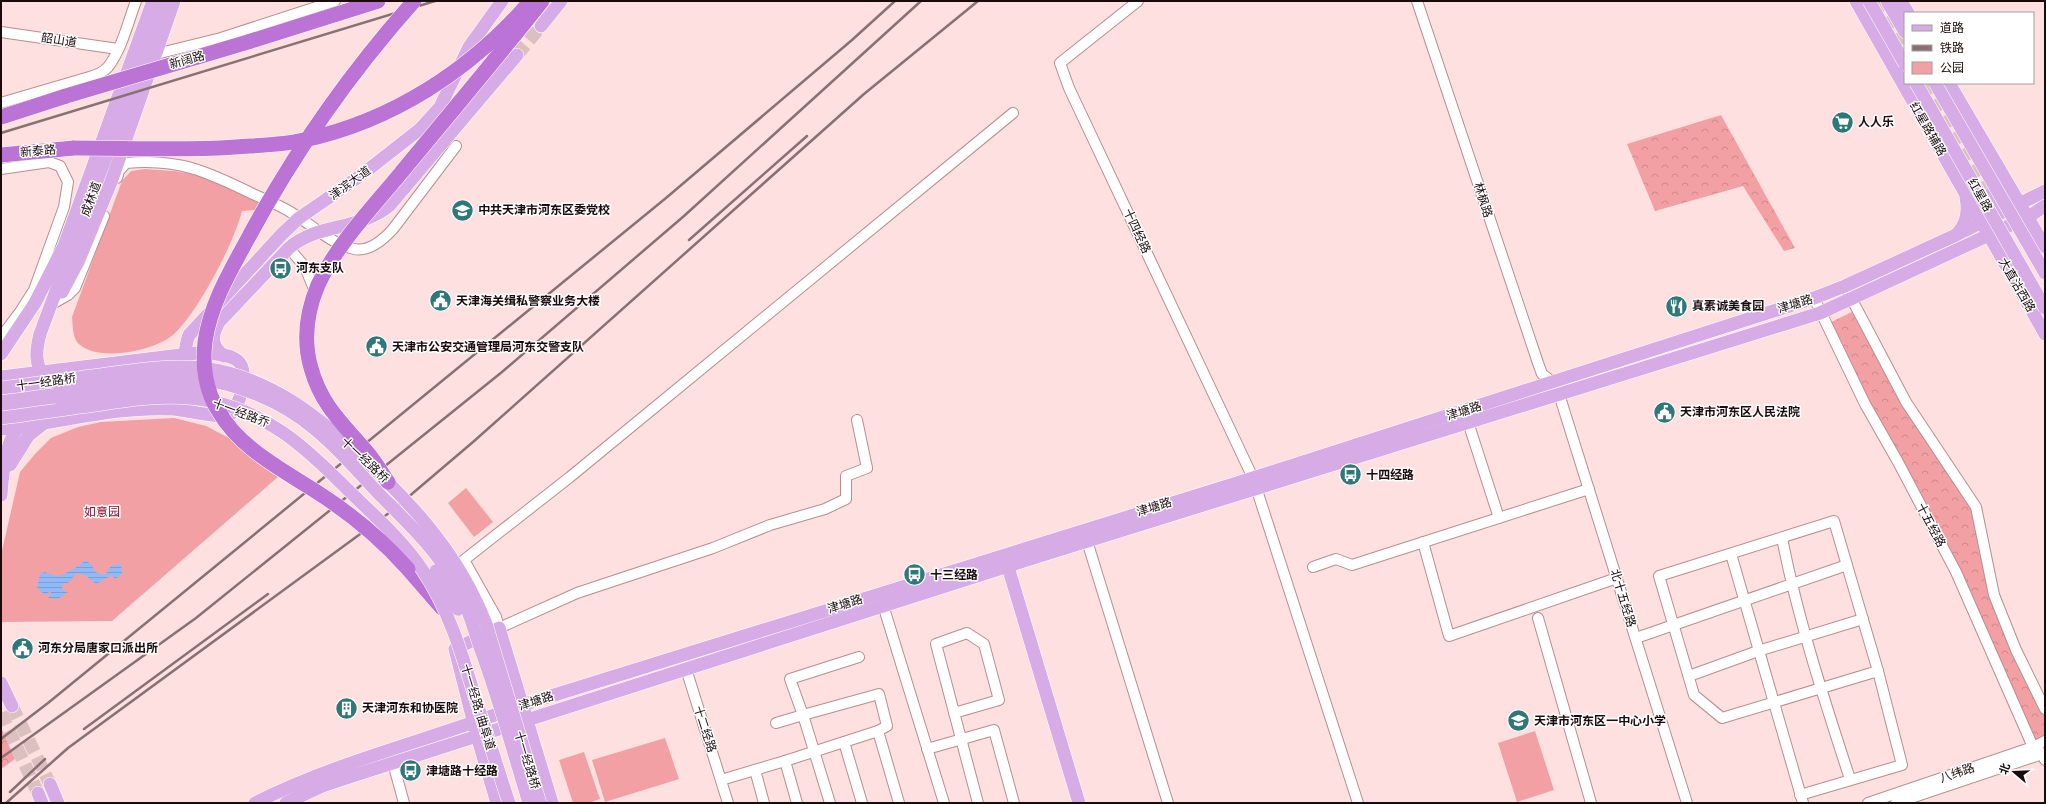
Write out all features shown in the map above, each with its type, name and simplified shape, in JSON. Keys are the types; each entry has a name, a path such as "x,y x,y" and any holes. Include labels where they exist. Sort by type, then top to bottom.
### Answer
{"highway":[{"path":"414,1 384,35 345,85 300,148 278,185 218,296 208,330 204,361 211,397 219,412 239,436 258,453 323,496 369,530 389,548 446,612"},
{"name":"新泰路","path":"1,155 74,148 213,149 304,140 369,121 446,78 476,56 513,21 530,1"},
{"path":"388,482 367,452 336,418 318,387 311,368 306,328 313,297 326,270 355,229 542,1"},
{"name":"新阔路","path":"1,117 375,2"}],"main road":[{"path":"35,303 145,1"},
{"name":"成林道","path":"2,347 35,303 64,246 153,1"},
{"name":"成林道","path":"40,373 37,365 37,345 164,1"},
{"path":"52,304 65,288 73,274 112,187 174,1"},
{"name":"津滨大道","path":"159,357 175,350 282,234 299,218 360,176 420,129 440,108 469,47 502,1"},
{"path":"541,26 561,1"},
{"name":"红星路辅路","path":"1856,1 1985,230"},
{"path":"1869,1 1904,62"},
{"path":"1887,1 1901,34"},
{"path":"1864,15 1875,24 1901,34"},
{"path":"224,356 218,351 213,341 214,329 288,248 295,243 320,232 363,221 380,214 389,206 517,55"},
{"name":"红星路","path":"1917,84 2045,308"},
{"name":"红星路","path":"1936,84 2045,273"},
{"path":"1950,84 2042,242"},
{"path":"2005,178 2020,191 2042,193"},
{"path":"2005,178 2010,195 2008,210"},
{"name":"津塘路","path":"2024,211 2042,193"},
{"path":"1956,235 1962,228 1967,216 1965,194"},
{"path":"1990,194 2008,210 2024,211"},
{"path":"2042,242 2037,220 2045,207"},
{"name":"津塘路","path":"1031,552 1086,541 1553,382 1814,298 1845,286 1956,235 1985,230 2024,211 2045,207"},
{"name":"津塘路","path":"264,801 327,771 475,730 526,719 883,605 1005,564 1031,552 1255,483 1468,422 1820,313 1852,300 1969,244 2008,210"},
{"name":"大直沽西路","path":"1985,230 2045,334"},
{"path":"48,268 64,246"},
{"path":"187,411 185,353 186,340 189,335"},
{"path":"1,377 185,353 224,356 239,362 244,372 241,394 234,411 230,415 218,416 187,411 150,409 116,411 17,428 1,429"},
{"name":"十一经路桥","path":"1,388 164,367 184,367 225,373 259,383 303,407 340,437 388,482 437,535 452,557 477,602 486,624 540,803"},
{"path":"40,373 60,394"},
{"name":"十一经路桥","path":"60,394 150,378 176,377 201,379 240,388 259,395 288,410 317,430 417,533 440,561 458,588 487,666 529,803"},
{"name":"十一经路桥","path":"60,394 171,386 208,389 234,395 260,405 287,419 318,443 406,533 433,566 453,598 477,659 520,803"},
{"path":"1,398 60,394"},
{"path":"1,407 60,394"},
{"path":"1,495 6,454 17,428 32,412 60,394"},
{"name":"十一经路乔","path":"1,418 157,398 188,398 210,401 255,416 272,425 307,449 399,542 424,571 446,612"},
{"path":"1,495 6,476 14,456 28,436 45,423"},
{"path":"1031,552 1018,573 1013,597 1079,803"},
{"path":"1005,564 1071,803"},
{"name":"津塘路","path":"286,803 322,786 393,763 475,730 522,705 682,656 1005,564"},
{"name":"十一经路; 曲阜道","path":"446,612 458,641 508,803"},
{"path":"497,803 475,730 455,649 499,628 552,803"},
{"path":"1,683 12,706"},
{"path":"50,784 58,803"}],"street":[{"path":"1,103 98,74 108,68 118,49 136,1"},
{"path":"156,54 182,49 221,38 335,1"},
{"name":"十四经路","path":"1138,1 1060,63 1069,88 1255,483 1358,803"},
{"name":"林枫路","path":"1417,1 1538,363 1542,374 1553,382 1559,394"},
{"path":"164,28 164,36 167,42 173,48 182,49"},
{"name":"韶山道","path":"1,32 118,49"},
{"path":"857,420 867,468 846,476 846,499 825,509 770,525 713,548 577,593 499,628 496,617 464,560 570,477 1014,113"},
{"path":"112,187 119,171 126,163 144,162 184,166 212,174 292,213 335,241 355,249 366,249 385,238 456,146"},
{"path":"1,169 49,162 60,166 68,182 64,207 34,290"},
{"path":"288,248 305,268 315,288 319,304"},
{"path":"2,347 20,312 48,268"},
{"path":"1845,286 1906,402 1976,507 1994,595 2016,650 2045,709"},
{"name":"十五经路","path":"1814,298 1864,404 1898,462 1956,572 2033,747 2044,754"},
{"name":"北十五经路","path":"1559,394 1687,803"},
{"path":"1468,422 1499,518"},
{"path":"1313,567 1336,559 1352,565 1589,489"},
{"path":"1731,554 1758,651 1773,703 1801,799 1850,779 1902,765 1878,671 1834,521 1659,576 1694,695 1722,718 1773,703 1820,688 1878,671"},
{"path":"1782,538 1791,585 1820,688 1850,779"},
{"path":"1086,541 1168,803"},
{"path":"1423,542 1449,636 1617,578"},
{"path":"1636,638 1847,565"},
{"path":"883,605 944,803"},
{"path":"1538,618 1591,803"},
{"path":"1689,676 1758,651 1863,619"},
{"path":"954,713 999,700 984,644 967,633 936,644 954,713 978,803"},
{"name":"十二经路","path":"682,656 728,803"},
{"path":"830,803 815,751 790,679 859,657"},
{"path":"721,780 878,731 887,726 879,694 776,723"},
{"path":"927,749 994,730 1014,803"},
{"path":"878,731 899,803"},
{"name":"八纬路","path":"1868,803 2033,747 2045,741"},
{"path":"844,742 862,803"},
{"name":"八纬路","path":"1896,803 2044,754"},
{"path":"785,761 797,803"},
{"path":"393,763 404,803"},
{"path":"755,770 764,803"}],"green space":[{"path":"1721,115 1795,248 1784,251 1743,186 1655,211 1627,144"},
{"path":"145,169 174,171 203,176 259,203 255,210 242,211 224,258 205,293 175,333 155,345 128,352 101,353 89,350 77,342 73,332 72,317 122,181 131,171"},
{"path":"1852,312 1903,405 1972,508 1992,596 2045,715 2045,738 2030,745 1943,541 1862,396 1829,323"},
{"name":"如意园","path":"174,418 206,426 229,438 279,476 112,621 1,622 1,555 20,472 35,454 51,438 78,427 101,422"},
{"path":"466,488 493,522 474,537 448,503"},
{"path":"1,728 15,759 1,769"},
{"path":"1535,731 1554,790 1517,802 1498,743"},
{"path":"665,738 679,779 605,802 592,760"},
{"path":"584,752 600,799 589,803 573,803 559,760"}],"water":[{"path":"85,560 92,565 95,572 105,575 111,566 121,564 122,574 115,579 112,575 96,584 85,575 77,573 68,583 63,583 62,590 68,592 58,599 48,598 51,594 50,590 47,595 37,588 40,574 45,572 58,576 75,568"}],"tunnel":[{"path":"1876,1 1904,47"},
{"path":"517,55 541,26"},
{"path":"1926,84 1990,194"},
{"path":"12,706 50,784"},
{"path":"1,713 38,793"}],"railway":[{"path":"1,133 435,1"},
{"path":"1,739 48,703 666,198 852,40 895,1"},
{"path":"1,758 196,618 502,372 684,216 921,1"},
{"path":"6,803 68,748 393,510 473,442 864,94 978,1"},
{"path":"689,240 807,136"},
{"path":"84,729 268,594"},
{"path":"10,792 45,759"}],"place":[{"name":"人人乐","path":"1843,122"},
{"name":"中共天津市河东区委党校","path":"462,210"},
{"name":"河东支队","path":"280,268"},
{"name":"天津海关缉私警察业务大楼","path":"441,301"},
{"name":"真素诚美食园","path":"1676,306"},
{"name":"天津市公安交通管理局河东交警支队","path":"376,347"},
{"name":"天津市河东区人民法院","path":"1665,412"},
{"name":"十四经路","path":"1350,475"},
{"name":"十三经路","path":"914,575"},
{"name":"河东分局唐家口派出所","path":"23,648"},
{"name":"天津河东和协医院","path":"346,708"},
{"name":"天津市河东区一中心小学","path":"1519,721"},
{"name":"津塘路十经路","path":"410,771"}]}
